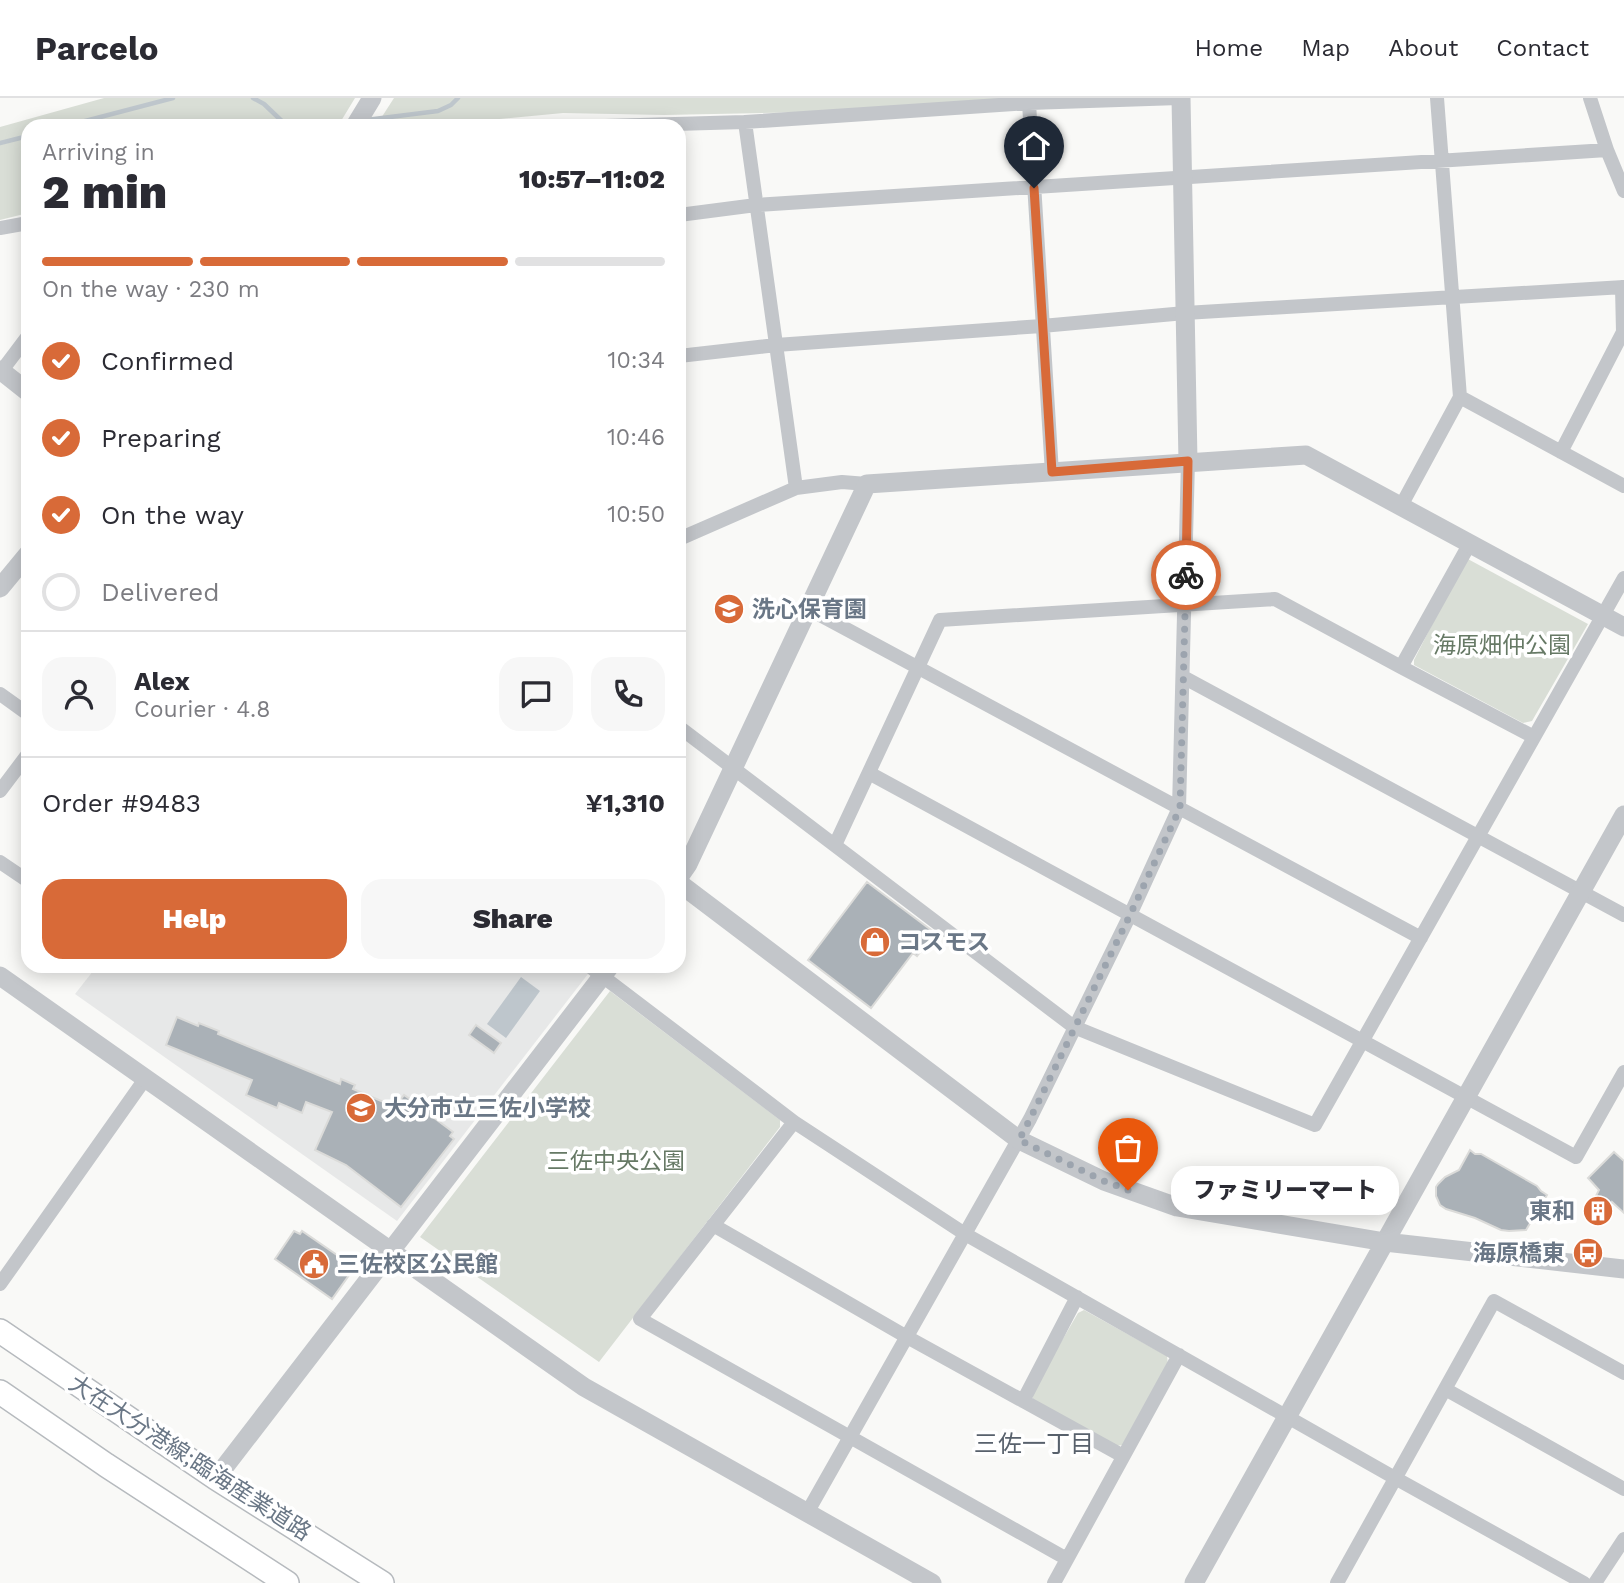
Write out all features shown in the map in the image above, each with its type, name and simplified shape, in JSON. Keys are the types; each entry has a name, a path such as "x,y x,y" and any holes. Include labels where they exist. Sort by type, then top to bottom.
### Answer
{"main road":[{"name":"大在大分港線;臨海産業道路","path":"0,1331 216,1479 382,1583"},
{"path":"0,1392 287,1583"}],"street":[{"path":"686,124 1029,103 1180,98 1188,461 1180,808 1019,1140 807,1513"},
{"path":"1401,506 1460,397 1437,98"},
{"path":"1590,98 1624,191"},
{"path":"1029,103 1052,472"},
{"path":"745,122 796,488"},
{"path":"686,214 756,205 1607,150"},
{"path":"0,228 21,224"},
{"path":"686,355 776,345 1185,313 1623,287 1623,332 1561,452"},
{"path":"21,345 0,371 21,386"},
{"path":"1460,397 1624,486"},
{"path":"686,536 796,488 842,482 867,484 1306,454 1624,627"},
{"path":"686,867 867,484"},
{"path":"1401,667 1470,543"},
{"path":"0,588 21,562"},
{"path":"686,732 1074,1027 1315,1125 1624,578"},
{"path":"835,845 940,620 1275,599 1534,737"},
{"path":"809,609 1421,937"},
{"path":"1183,677 1624,915"},
{"path":"0,694 21,709"},
{"path":"0,791 21,763"},
{"path":"869,773 1576,1157 1624,1072"},
{"path":"1194,1583 1624,816"},
{"path":"0,862 21,876"},
{"path":"686,888 1019,1140 1104,1181 1177,1207 1385,1242 1624,1269"},
{"path":"216,1479 391,1251 598,973"},
{"path":"606,973 794,1122 965,1234 1584,1583"},
{"path":"0,976 584,1387 932,1583"},
{"path":"0,1284 145,1079"},
{"path":"794,1122 640,1319 1067,1559"},
{"path":"713,1225 907,1337 1124,1456"},
{"path":"1023,1401 1077,1297"},
{"path":"1340,1582 1494,1301 1624,1373"},
{"path":"1054,1583 1179,1355"},
{"path":"1445,1389 1624,1489"},
{"path":"1595,1583 1624,1539"}],"shaded area":[{"name":"大分市立三佐小学校","path":"92,973 588,974 397,1221 75,994"},
{"path":"521,977 540,991 506,1038 487,1024"}],"green space":[{"path":"104,98 355,98 342,119 29,119"},
{"path":"394,98 1048,98 809,112 664,115 563,113 500,119 380,119"},
{"path":"21,121 21,215 0,220 0,127"},
{"name":"海原畑仲公園","path":"1466,558 1588,624 1532,721 1523,723 1414,665 1414,660"},
{"name":"三佐中央公園","path":"610,991 780,1120 780,1127 599,1362 420,1237"},
{"path":"1084,1310 1167,1356 1168,1365 1123,1445 1115,1446 1033,1401 1032,1392 1078,1313"}],"building":[{"name":"コスモス","path":"867,882 935,933 917,956 913,953 871,1008 808,960"},
{"path":"177,1017 219,1031 218,1034 340,1084 341,1079 355,1085 353,1089 393,1106 404,1095 421,1107 429,1097 441,1106 433,1117 453,1132 450,1136 454,1139 401,1207 346,1165 315,1150 332,1112 306,1102 302,1113 279,1103 277,1108 246,1095 252,1080 166,1045"},
{"path":"476,1025 501,1043 494,1053 469,1035"},
{"path":"1470,1150 1537,1186 1547,1195 1526,1230 1501,1230 1440,1205 1436,1187 1445,1177 1459,1170"},
{"path":"1614,1152 1624,1161 1624,1213 1612,1202 1603,1222 1587,1214 1599,1190 1588,1178"},
{"name":"三佐校区公民館","path":"294,1231 300,1234 302,1231 347,1262 344,1266 352,1271 332,1299 275,1259"}],"waterway":[{"path":"93,119 173,98"},
{"path":"253,98 280,119"},
{"path":"374,119 438,111 458,98"},
{"path":"0,143 21,138"}],"way so far":[{"path":"1128,1190 1019,1140 1180,808 1186,575"}],"place":[{"name":"洗心保育園","path":"729,609"},
{"name":"コスモス","path":"875,942"},
{"name":"大分市立三佐小学校","path":"361,1108"},
{"name":"ファミリーマート","path":"1128,1190"},
{"name":"東和","path":"1598,1211"},
{"name":"海原橋東","path":"1588,1253"},
{"name":"三佐校区公民館","path":"314,1264"}],"district":[{"name":"三佐一丁目","path":"1034,1444"}],"route":[{"path":"1034,188 1052,472 1188,461 1186,575"}]}
